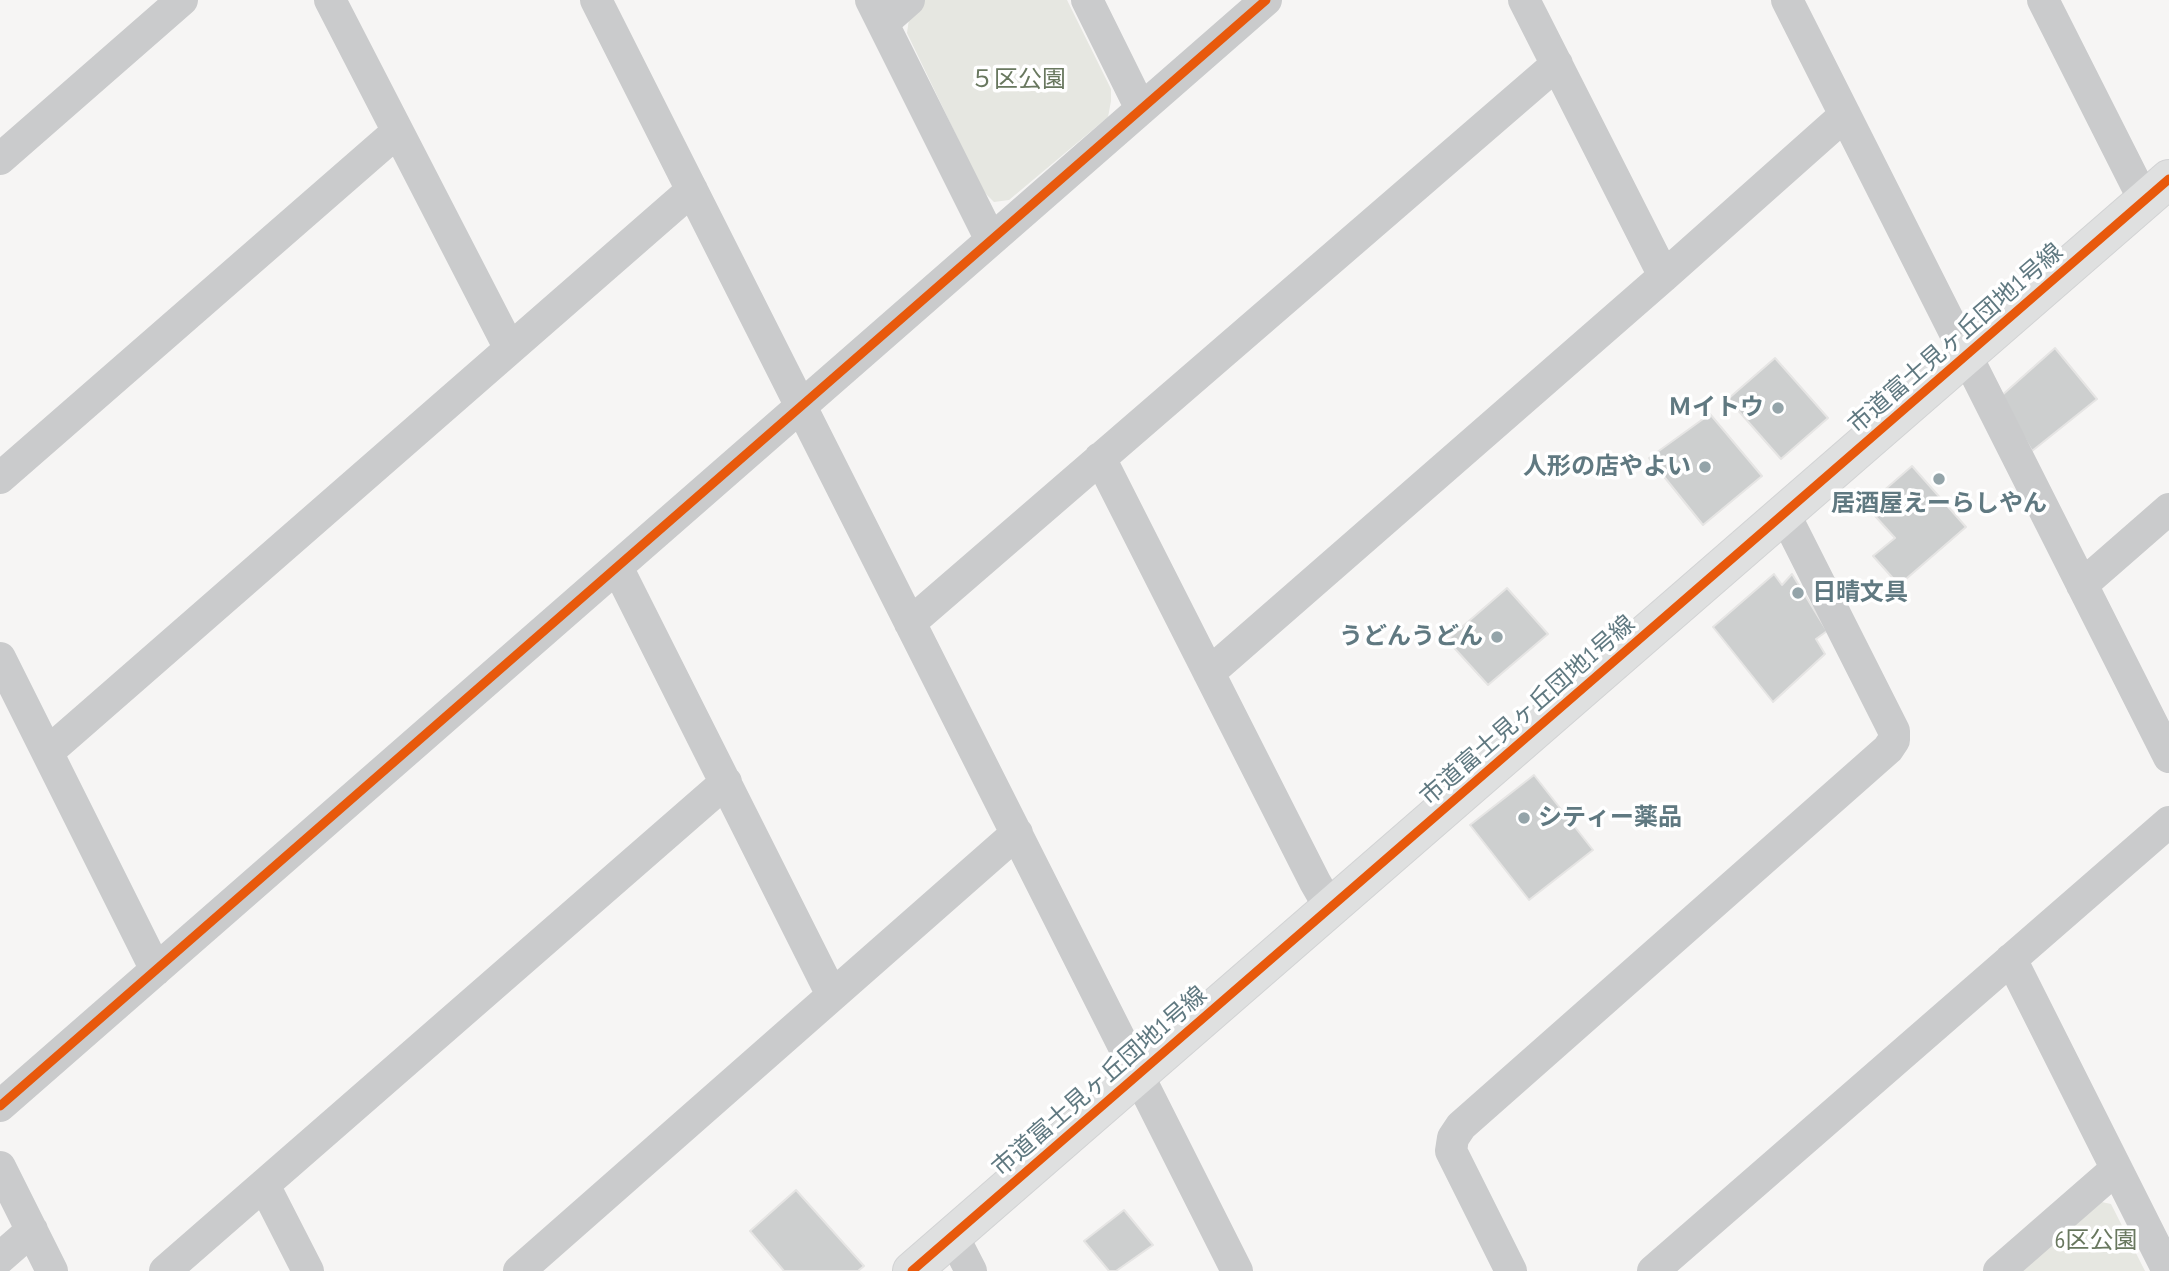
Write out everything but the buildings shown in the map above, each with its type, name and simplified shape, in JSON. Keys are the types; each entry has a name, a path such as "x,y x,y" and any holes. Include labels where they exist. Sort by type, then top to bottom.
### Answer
{"street":[{"path":"0,159 182,0"},
{"path":"330,0 510,349"},
{"path":"596,0 1237,1271"},
{"path":"909,0 877,11 991,240"},
{"path":"1087,0 1141,109"},
{"path":"0,1106 1265,0"},
{"path":"1524,0 1664,276"},
{"path":"1787,0 2169,757"},
{"path":"2043,0 2157,190"},
{"path":"910,623 1557,64"},
{"path":"1209,673 1845,115"},
{"path":"0,478 397,132"},
{"name":"市道富士見ヶ丘団地1号線","path":"912,1271 2157,190"},
{"path":"48,752 692,191"},
{"path":"1100,458 1330,908"},
{"path":"2082,584 2169,509"},
{"path":"1511,1271 1451,1151 1452,1138 1461,1126 1888,749 1894,740 1894,731 1784,513"},
{"path":"617,567 832,995"},
{"path":"0,658 156,970"},
{"path":"165,1271 726,782"},
{"path":"1653,1271 2169,822"},
{"path":"519,1271 1017,834"},
{"path":"2011,959 2168,1271"},
{"path":"0,1167 52,1271"},
{"path":"1999,1271 2116,1169"},
{"path":"264,1185 308,1271"},
{"path":"0,1258 32,1230"},
{"path":"953,1236 971,1271"}],"green space":[{"name":"５区公園","path":"924,0 1067,0 1111,89 1108,117 1009,200 994,202 983,191 907,33 910,12"},
{"name":"6区公園","path":"2097,1201 2111,1204 2145,1271 2017,1271"}],"cycle path":[{"path":"0,1106 1266,0"},
{"path":"912,1271 2169,179"}],"place":[{"name":"Ｍイトウ","path":"1778,408"},
{"name":"人形の店やよい","path":"1705,467"},
{"name":"居酒屋えーらしやん","path":"1939,479"},
{"name":"日晴文具","path":"1798,593"},
{"name":"うどんうどん","path":"1497,637"},
{"name":"シティー薬品","path":"1524,818"}]}
